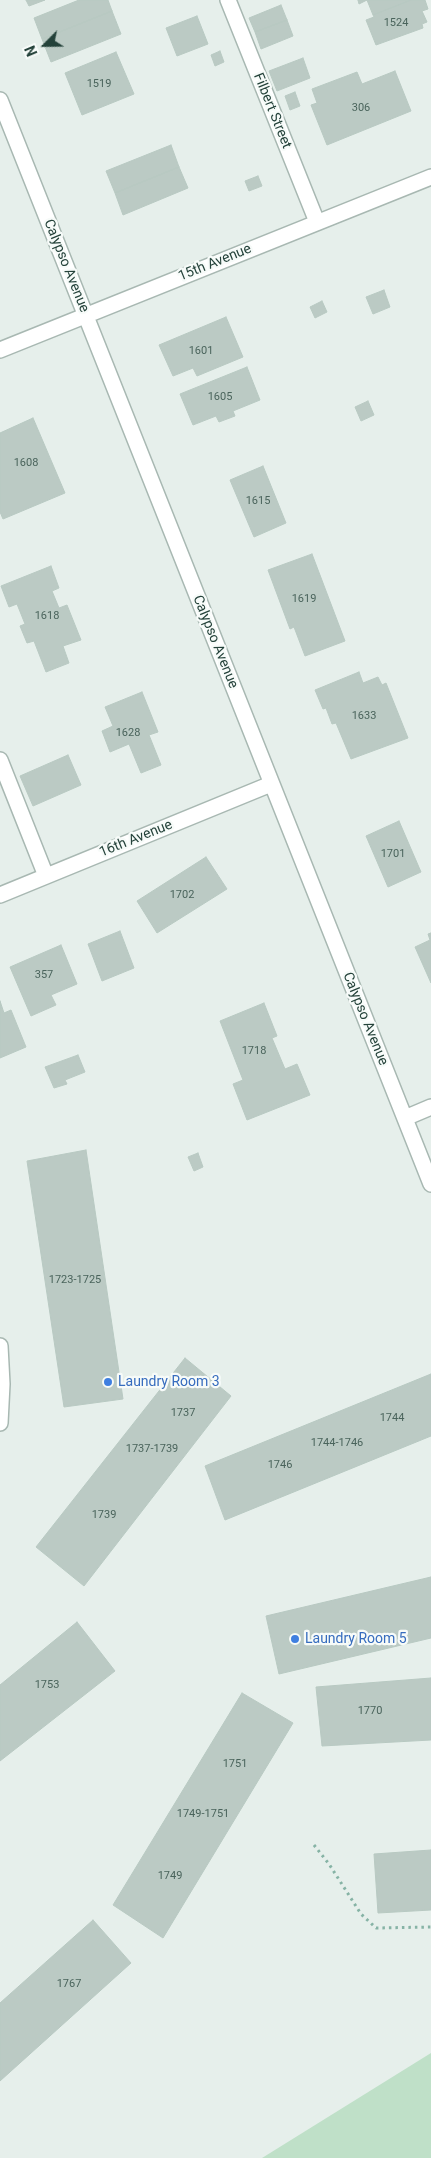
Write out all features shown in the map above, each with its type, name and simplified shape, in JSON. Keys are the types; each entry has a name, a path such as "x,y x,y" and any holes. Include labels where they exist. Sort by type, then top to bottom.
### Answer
{"street":[{"name":"Filbert Street","path":"228,0 316,222"},
{"name":"Calypso Avenue","path":"0,100 431,1184"},
{"name":"15th Avenue","path":"0,350 431,177"},
{"path":"0,760 46,876"},
{"name":"16th Avenue","path":"0,895 271,784"},
{"path":"405,1118 431,1108"},
{"path":"0,1346 2,1384 0,1423"}],"path":[{"path":"314,1845 329,1864 361,1914 376,1928 431,1927"}],"green space":[{"path":"431,2053 431,2158 262,2158"}],"building":[{"path":"26,0 45,0 29,6"},
{"path":"79,0 108,0 112,11 42,39 34,18"},
{"path":"358,0 367,0 359,4"},
{"path":"367,0 411,0 373,15"},
{"path":"411,0 425,0 428,9 422,11 427,22 422,24 423,28 376,45 366,20 374,17 373,15"},
{"path":"281,5 287,20 255,32 249,18"},
{"path":"112,11 121,34 51,62 42,39"},
{"path":"197,16 208,44 177,56 166,28"},
{"path":"287,20 293,36 261,49 255,32"},
{"path":"220,51 224,62 215,66 211,55"},
{"path":"116,52 134,94 82,115 65,73"},
{"path":"303,58 310,78 277,91 269,71"},
{"path":"395,71 411,111 327,145 311,105 317,103 312,89 357,72 362,84"},
{"path":"295,92 300,106 290,110 285,96"},
{"path":"171,145 179,167 115,193 106,171"},
{"path":"179,167 188,188 123,215 115,193"},
{"path":"258,176 262,186 249,191 245,181"},
{"path":"384,290 390,307 373,314 366,297"},
{"path":"322,301 327,312 315,318 310,307"},
{"path":"226,317 243,357 197,376 193,368 173,376 159,345"},
{"path":"247,367 260,400 233,411 235,416 219,422 216,416 193,425 180,394"},
{"path":"368,401 374,415 361,421 355,407"},
{"path":"33,418 65,493 3,519 0,512 0,433"},
{"path":"263,466 286,523 254,537 230,480"},
{"path":"312,554 345,641 305,656 294,627 290,629 268,570"},
{"path":"51,566 59,588 52,591 59,608 67,605 81,640 63,646 69,663 46,672 34,641 27,643 20,626 25,624 17,604 9,607 1,586"},
{"path":"359,672 363,683 378,677 382,685 386,683 408,738 351,759 336,723 332,724 326,708 323,709 315,690"},
{"path":"142,692 158,732 149,735 161,765 141,773 129,744 110,752 102,731 113,726 105,707"},
{"path":"68,755 81,785 33,806 20,776"},
{"path":"399,821 421,872 388,887 366,836"},
{"path":"206,857 227,889 157,933 137,901"},
{"path":"120,931 134,968 102,981 88,944"},
{"path":"431,933 431,983 415,947 430,940 428,934"},
{"path":"61,945 77,984 51,995 56,1005 31,1016 10,967"},
{"path":"0,1001 4,1013 11,1010 26,1047 0,1058"},
{"path":"264,1003 277,1036 272,1038 285,1069 297,1064 310,1095 247,1120 233,1084 243,1080 220,1021"},
{"path":"78,1055 85,1072 65,1080 67,1084 54,1088 45,1067"},
{"path":"86,1150 123,1399 64,1407 27,1161"},
{"path":"198,1153 203,1167 194,1171 188,1157"},
{"path":"185,1358 231,1396 84,1586 36,1547"},
{"path":"431,1374 431,1436 225,1520 205,1466"},
{"path":"431,1577 431,1638 279,1674 266,1616"},
{"path":"77,1622 115,1671 0,1761 0,1685"},
{"path":"431,1678 431,1740 322,1746 316,1687"},
{"path":"242,1693 293,1723 163,1938 113,1905"},
{"path":"431,1850 431,1910 378,1913 374,1854"},
{"path":"93,1920 131,1963 0,2081 0,2003"}],"place":[{"name":"Laundry Room 3","path":"108,1382"},
{"name":"Laundry Room 5","path":"295,1639"}]}
